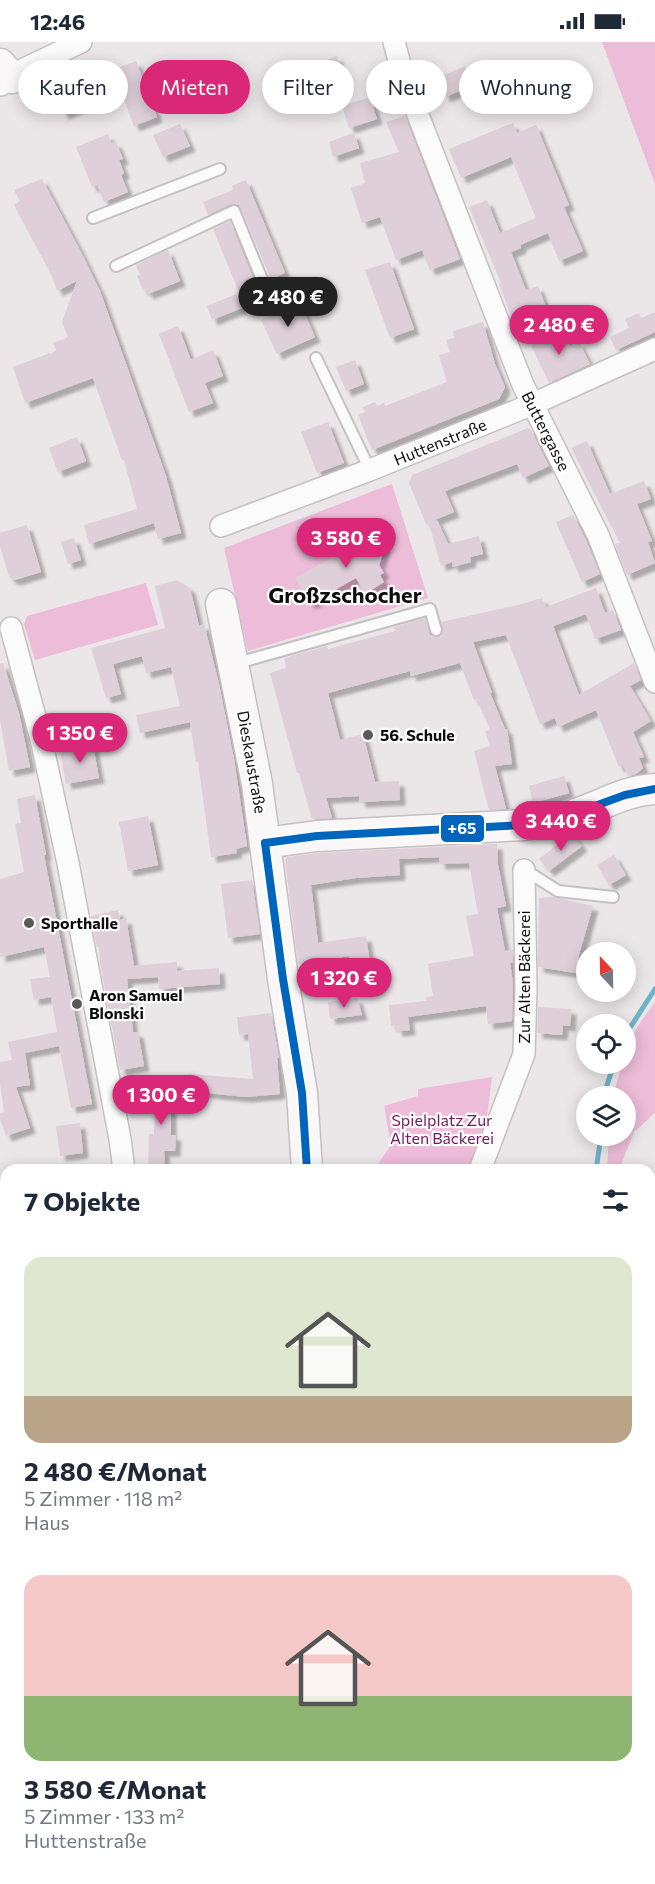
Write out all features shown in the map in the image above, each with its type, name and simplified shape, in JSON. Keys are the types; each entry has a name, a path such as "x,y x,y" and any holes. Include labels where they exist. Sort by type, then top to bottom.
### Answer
{"main road":[{"name":"Dieskaustraße","path":"221,604 257,784 283,979 302,1093 307,1164"},
{"path":"265,843 317,836 524,825 552,821 579,813 637,790 655,789"}],"street":[{"path":"4,76 81,42"},
{"name":"Buttergasse","path":"394,42 404,79 524,385 649,645 655,682"},
{"name":"Huttenstraße","path":"221,526 370,470 533,404 655,349"},
{"path":"11,628 41,739 68,862 123,1164"},
{"name":"Zur Alten Bäckerei","path":"482,1164 524,1054 526,988 524,870"}],"lane":[{"path":"93,218 220,169"},
{"path":"116,266 234,211 263,282"},
{"path":"316,358 370,470"},
{"path":"234,664 430,609 436,630"},
{"name":"Zur Alten Bäckerei","path":"524,870 558,891 613,897"}],"green space":[{"path":"602,42 655,42 655,184"},
{"path":"392,484 428,598 248,651 224,548"},
{"path":"146,583 158,625 35,660 24,624 27,616"},
{"path":"655,1002 655,1113 636,1130 636,1086 616,1086 619,1074 636,1074 636,1030"},
{"name":"Spielplatz Zur Alten Bäckerei","path":"492,1077 485,1133 472,1164 378,1164 391,1145 384,1106 418,1096 418,1089"},
{"path":"608,1146 628,1146 621,1164 607,1164"}],"building":[{"path":"337,56 338,60 325,60"},
{"path":"136,61 140,72 140,114 156,114 157,117 134,126 128,110 128,64"},
{"path":"459,69 459,91 447,96 447,74"},
{"path":"366,98 366,114 375,114 377,119 349,128 345,114 354,114 354,102"},
{"path":"405,116 460,259 430,270 422,250 396,260 380,217 362,223 351,188 365,183 360,163 399,152 386,122"},
{"path":"513,123 517,133 536,125 569,205 564,207 583,251 559,261 548,233 520,245 521,248 511,252 526,290 538,286 547,310 514,323 499,284 501,283 469,207 487,200 500,233 536,218 511,157 461,178 449,149"},
{"path":"180,124 190,146 163,157 153,135"},
{"path":"354,133 359,148 333,157 329,142"},
{"path":"108,134 111,143 116,142 123,159 119,160 124,173 121,175 128,192 104,202 97,185 92,187 76,147"},
{"path":"42,179 100,291 166,476 181,533 158,539 154,523 89,544 84,525 137,509 124,460 122,460 93,378 25,403 13,367 51,354 56,350 53,343 68,337 62,322 77,281 57,291 52,276 14,205 20,201 14,190"},
{"path":"246,180 285,273 271,279 239,205 231,204 208,215 203,202 233,190 232,186"},
{"path":"230,221 256,285 239,292 213,229"},
{"path":"168,250 180,281 148,294 146,289 143,290 137,276 140,275 136,265"},
{"path":"390,262 414,329 390,338 365,270"},
{"path":"236,294 242,308 212,320 207,306"},
{"path":"300,302 315,337 277,354 261,320"},
{"path":"655,312 655,332 616,350 610,337 629,328 625,319 639,313 641,318"},
{"path":"483,322 495,364 505,387 499,399 372,450 358,415 365,412 363,407 375,402 377,406 384,403 385,406 447,382 439,355 450,352 446,340 454,338 453,331"},
{"path":"178,326 191,360 213,350 223,376 205,383 213,403 189,412 159,334"},
{"path":"562,329 570,346 579,342 590,364 549,383 531,345"},
{"path":"355,360 364,384 346,391 336,367"},
{"path":"328,422 344,463 317,473 301,432"},
{"path":"528,428 549,466 523,478 517,464 445,491 454,512 432,521 437,520 448,544 479,536 483,554 470,557 471,562 453,567 452,562 441,566 429,523 426,524 409,483 412,475"},
{"path":"77,437 86,461 58,472 49,448"},
{"path":"587,441 610,494 644,481 651,499 637,504 652,541 648,542 655,563 627,575 615,544 620,543 571,448"},
{"path":"573,515 600,574 582,582 556,522"},
{"path":"27,525 41,572 15,580 9,577 0,546 0,533"},
{"path":"356,536 360,542 369,536 379,539 385,548 379,565 384,573 380,575 384,582 365,594 356,578 310,604 295,578 342,552 338,546"},
{"path":"74,538 81,560 68,564 61,542"},
{"path":"177,580 190,588 199,626 204,624 219,684 234,759 247,846 236,849 237,853 211,857 190,722 140,733 136,715 180,706 171,667 146,673 142,656 113,664 121,694 106,698 91,648 165,628 155,586"},
{"path":"596,588 605,613 613,610 621,630 595,639 586,614 553,626 579,695 634,663 641,680 630,686 651,721 633,732 644,757 639,758 643,768 636,774 628,776 623,765 619,767 596,710 558,727 555,718 540,724 506,635 473,642 492,693 490,693 505,729 507,729 512,764 495,766 506,809 489,810 474,751 490,746 485,731 490,730 477,699 474,700 460,663 411,676 410,671 328,693 340,740 363,734 375,782 399,781 400,800 360,802 359,796 326,798 332,818 312,819 270,673 286,668 284,658 395,631 394,627 425,618 430,635 437,637 443,632 441,622 542,598 546,607"},
{"path":"3,663 19,713 30,767 9,771 0,720 0,664"},
{"path":"93,745 99,778 66,784 60,751"},
{"path":"564,776 569,793 533,803 529,786"},
{"path":"35,795 46,855 44,855 92,1104 71,1108 59,1046 25,1053 30,1085 16,1087 30,1128 6,1136 0,1118 0,1113 4,1112 0,1062 12,1060 8,1042 57,1032 51,997 34,1000 30,979 50,977 44,947 0,957 0,879 24,872 15,824 21,823 17,799"},
{"path":"148,816 158,865 128,871 119,822"},
{"path":"572,833 582,846 549,871 539,859"},
{"path":"497,844 498,865 506,906 497,908 505,951 513,950 513,963 510,962 513,984 512,1021 488,1024 486,1006 408,1017 410,1030 397,1031 396,1025 391,1026 389,1005 427,1001 426,997 433,996 428,964 474,956 466,916 478,914 469,863 440,864 439,857 399,859 400,875 356,878 311,885 318,943 366,936 371,970 352,973 349,956 298,964 285,860 287,857 319,853"},
{"path":"614,855 626,875 609,885 597,865"},
{"path":"252,880 260,934 228,938 221,884"},
{"path":"554,897 593,906 583,942 576,942 576,973 538,967 539,898"},
{"path":"118,910 120,920 126,918 134,966 177,962 177,971 219,968 220,984 159,989 158,977 127,979 133,1032 138,1032 144,1066 120,1070 99,947 97,947 91,916"},
{"path":"357,998 362,1015 330,1019 328,1002"},
{"path":"538,1007 571,1009 570,1026 563,1025 562,1035 537,1033"},
{"path":"271,1013 279,1058 277,1058 280,1094 246,1097 187,1091 189,1074 253,1079 248,1034 239,1035 237,1017"},
{"path":"155,1079 171,1079 171,1135 176,1135 175,1151 164,1151 165,1164 148,1164 149,1134 154,1134"},
{"path":"80,1123 83,1153 60,1156 56,1126"}],"waterway":[{"path":"636,1018 655,989"},
{"path":"607,1086 611,1074"},
{"path":"597,1164 600,1146"}],"transit line":[{"name":"+65","path":"265,843 317,836 524,825 565,817 625,795 655,789"},
{"name":"+65","path":"265,843 283,979 302,1093 307,1164"}],"place":[{"name":"56. Schule","path":"368,735"},
{"name":"Sporthalle","path":"29,923"},
{"name":"Aron Samuel Blonski","path":"77,1004"}],"district":[{"name":"Großzschocher","path":"345,595"}]}
